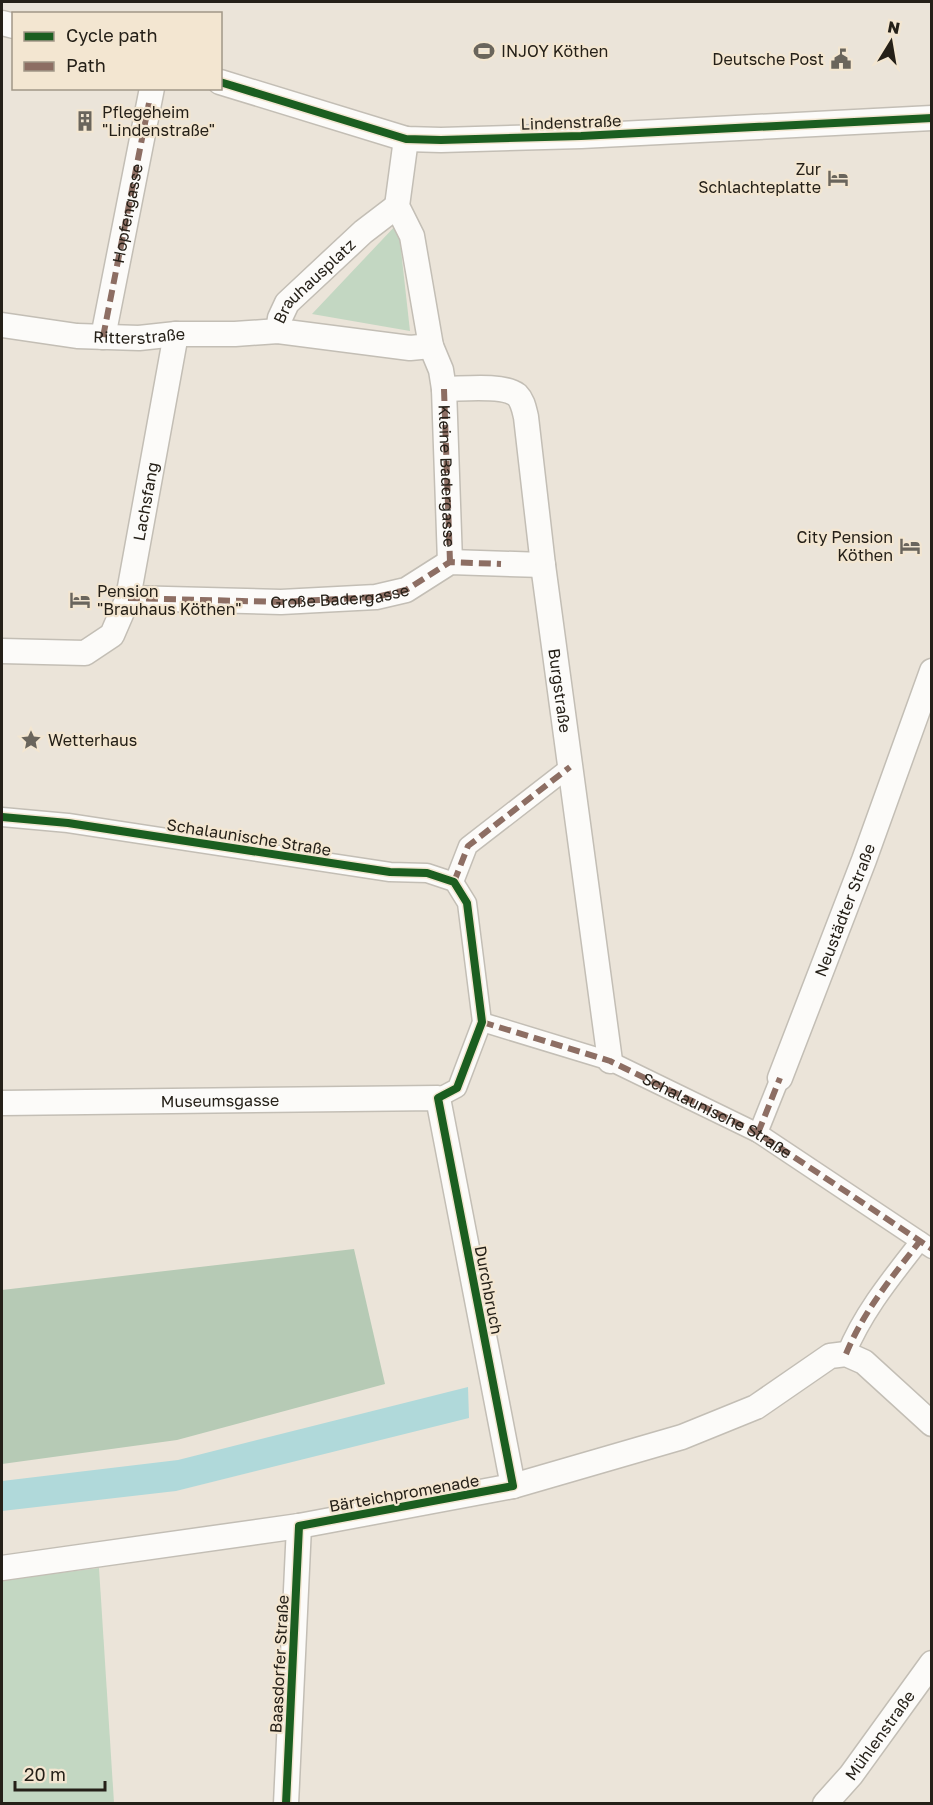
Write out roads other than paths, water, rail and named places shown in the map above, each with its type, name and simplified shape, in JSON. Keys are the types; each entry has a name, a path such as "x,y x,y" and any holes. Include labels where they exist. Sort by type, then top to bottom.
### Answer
{"street":[{"name":"Lindenstraße","path":"222,83 406,139 581,136 932,118"},
{"name":"Hopfengasse","path":"103,337 152,90"},
{"path":"406,139 397,206 412,236 431,346 441,370 444,389"},
{"name":"Brauhausplatz","path":"397,206 363,232 287,303 280,318 278,332 410,348 431,346"},
{"name":"Ritterstraße","path":"2,325 77,336 139,338 176,334 278,332"},
{"name":"Lachsfang","path":"2,651 85,653 112,635 128,598 176,334"},
{"name":"Kleine Badergasse","path":"444,389 450,562"},
{"name":"Burgstraße","path":"444,389 501,389 515,394 522,402 526,417 543,566 610,1061"},
{"path":"450,562 543,566"},
{"name":"Große Badergasse","path":"128,598 280,602 376,597 406,590 450,562"},
{"name":"Neustädter Straße","path":"758,1133 864,860 929,679"},
{"path":"438,1098 457,1089 482,1022 467,903 454,882 465,852 468,846 570,766"},
{"name":"Schalaunische Straße","path":"2,817 68,823 390,872 427,873 454,882"},
{"name":"Schalaunische Straße","path":"482,1022 610,1061 758,1133 926,1245"},
{"name":"Museumsgasse","path":"2,1103 438,1098"},
{"name":"Durchbruch","path":"438,1098 513,1486"},
{"path":"926,1245 870,1306 855,1331 846,1354 864,1362 932,1424"},
{"name":"Bärteichpromenade","path":"2,1568 299,1526 513,1486 703,1429 756,1407 830,1356 846,1354"},
{"name":"Baasdorfer Straße","path":"286,1803 299,1526"},
{"name":"Mühlenstraße","path":"825,1803 851,1775 932,1663"}],"water":[{"path":"468,1387 469,1418 176,1491 2,1511 2,1481 178,1460"}],"place":[{"name":"INJOY Köthen","path":"484,51"},
{"name":"Deutsche Post","path":"841,59"},
{"name":"Pflegeheim \"Lindenstraße\"","path":"85,121"},
{"name":"Zur Schlachteplatte","path":"838,178"},
{"name":"City Pension Köthen","path":"910,546"},
{"name":"Pension \"Brauhaus Köthen\"","path":"80,600"},
{"name":"Wetterhaus","path":"31,740"}]}
